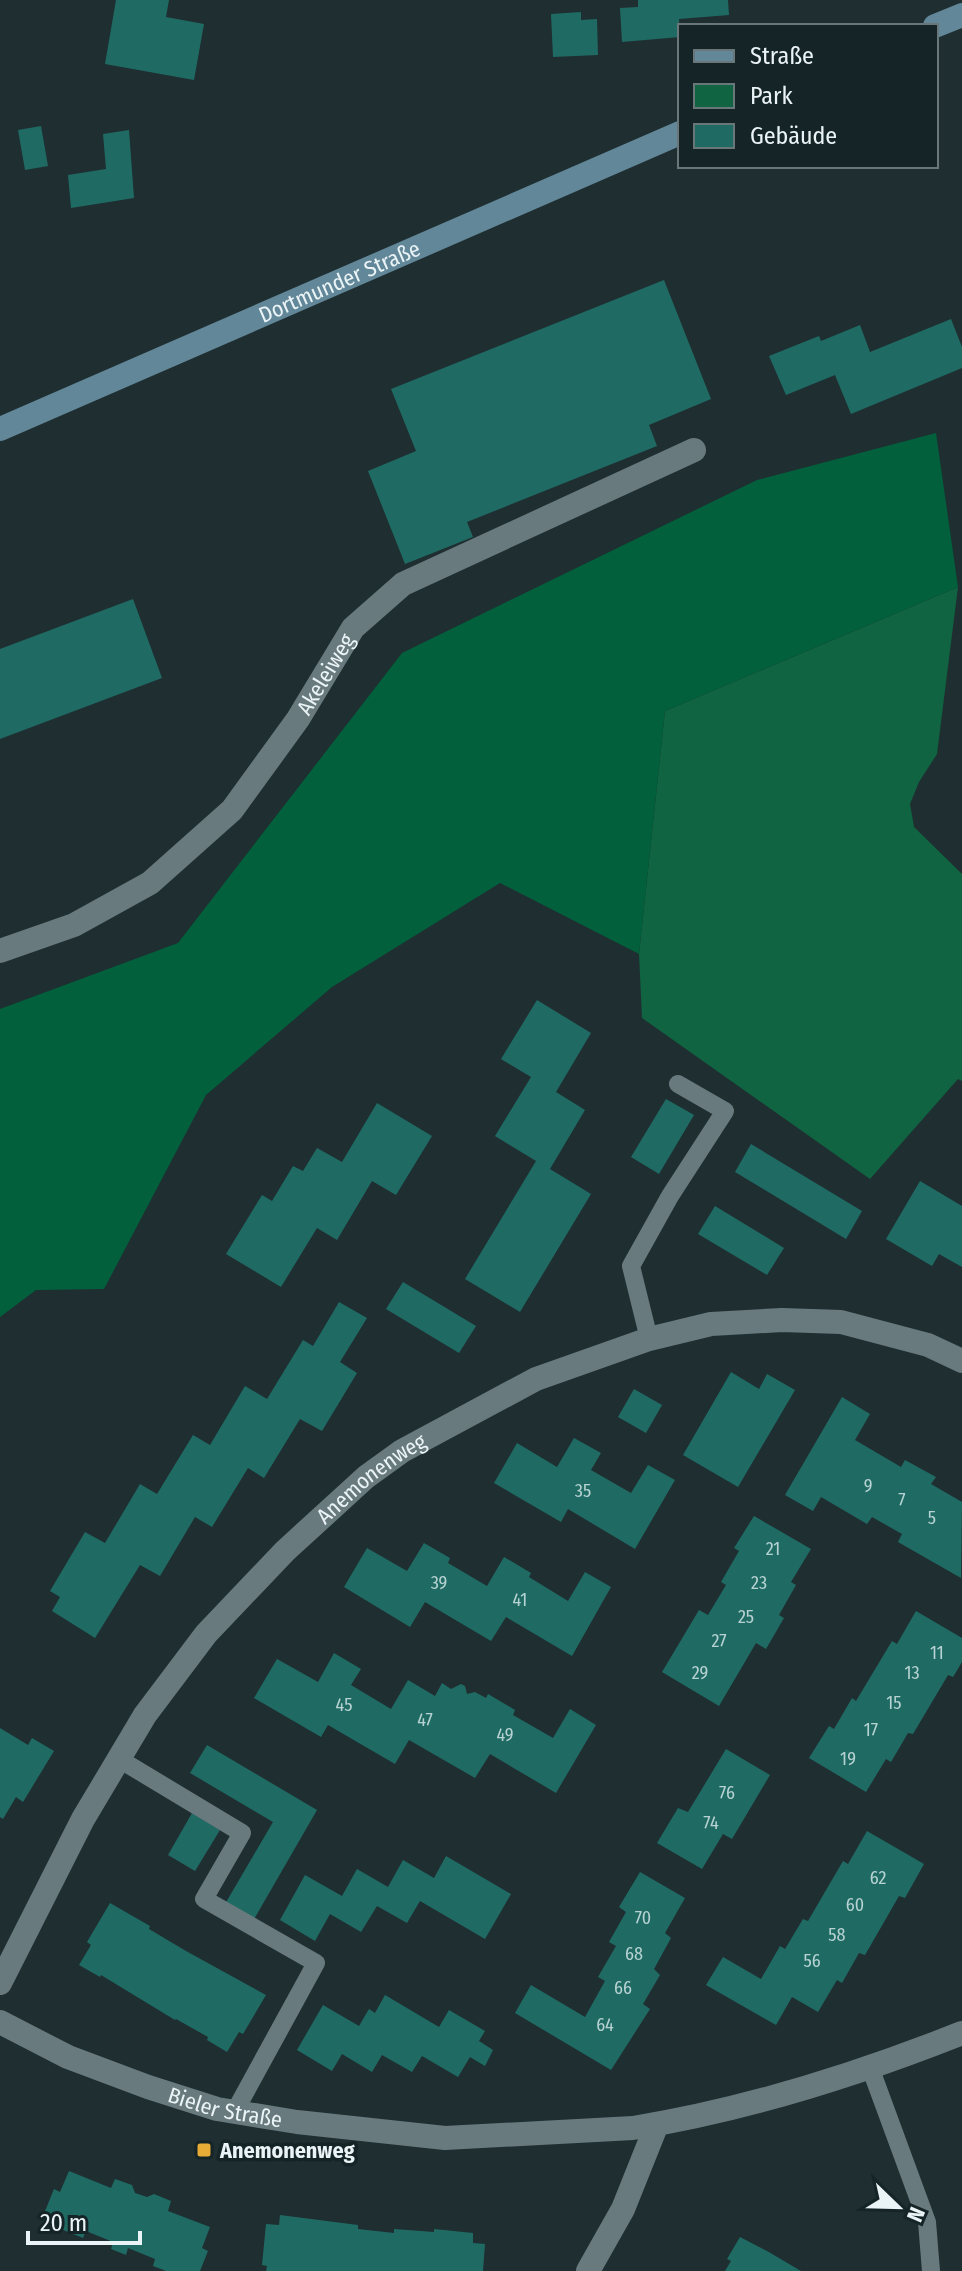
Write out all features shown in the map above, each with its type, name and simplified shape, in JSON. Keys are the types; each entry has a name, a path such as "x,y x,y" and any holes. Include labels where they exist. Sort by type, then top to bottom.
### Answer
{"main road":[{"path":"938,25 962,15"},
{"name":"Dortmunder Straße","path":"0,429 678,134"}],"street":[{"name":"Akeleiweg","path":"0,951 74,925 150,883 232,810 298,719 353,628 403,584 694,450"},
{"name":"Anemonenweg","path":"0,1983 83,1819 145,1715 206,1634 285,1551 366,1477 414,1444 536,1379 649,1339 711,1324 782,1320 841,1322 928,1345 962,1361"},
{"name":"Bieler Straße","path":"0,2022 68,2057 217,2109 297,2122 445,2138 633,2128 657,2124 763,2100 870,2067 962,2033"},
{"path":"588,2271 623,2209 657,2124"}],"lane":[{"path":"649,1339 631,1266 670,1196 725,1111 678,1084"},
{"path":"119,1759 242,1833 204,1899 316,1963 235,2111"},
{"path":"870,2067 927,2222 931,2271"}],"green space":[{"path":"936,433 958,587 665,711 639,954 500,883 332,987 206,1095 104,1289 36,1290 0,1317 0,1009 178,943 402,653 757,480"},
{"path":"958,587 937,754 919,782 910,804 914,827 962,874 962,1081 958,1079 870,1179 642,1018 639,954 665,711"}],"building":[{"path":"116,0 169,0 166,17 204,24 194,80 105,64"},
{"path":"638,0 728,0 729,15 679,19 678,37 622,42 620,8 638,7"},
{"path":"581,12 581,20 597,19 598,55 553,57 551,14"},
{"path":"41,126 48,166 25,170 18,130"},
{"path":"129,130 134,198 71,208 68,175 106,169 103,134"},
{"path":"664,280 711,399 649,425 657,446 467,522 473,537 405,564 368,471 416,451 391,389"},
{"path":"951,319 962,347 962,368 851,414 835,375 786,395 769,356 819,336 821,341 860,325 870,352"},
{"path":"133,599 162,678 0,739 0,649"},
{"path":"537,1000 591,1033 556,1092 585,1110 550,1169 591,1194 520,1312 465,1279 536,1161 495,1136 531,1077 501,1059"},
{"path":"666,1099 694,1115 659,1174 631,1157"},
{"path":"377,1103 432,1136 396,1195 372,1181 337,1240 317,1228 281,1287 226,1254 262,1195 272,1201 293,1166 303,1171 317,1148 342,1162"},
{"path":"751,1144 862,1211 846,1239 735,1172"},
{"path":"920,1181 962,1206 962,1267 939,1254 932,1266 886,1239"},
{"path":"715,1206 784,1248 767,1275 698,1234"},
{"path":"403,1282 476,1326 459,1353 386,1309"},
{"path":"339,1302 367,1318 340,1362 357,1373 322,1431 300,1419 264,1478 248,1468 212,1527 195,1517 160,1576 140,1565 95,1638 52,1611 60,1597 50,1591 85,1532 105,1543 140,1484 157,1494 193,1435 210,1445 245,1386 267,1399 303,1340 313,1346"},
{"path":"731,1372 759,1389 767,1374 795,1390 738,1487 683,1455"},
{"path":"634,1389 662,1405 646,1433 618,1417"},
{"path":"842,1397 870,1414 855,1440 901,1467 905,1460 936,1477 931,1484 962,1502 961,1578 898,1542 902,1534 872,1517 867,1524 821,1497 813,1511 785,1495"},
{"path":"574,1438 601,1453 591,1470 631,1493 648,1465 675,1480 635,1549 568,1509 561,1522 494,1483 517,1443 557,1467"},
{"path":"754,1516 811,1549 791,1582 796,1585 779,1615 784,1618 766,1649 756,1643 719,1706 662,1672 699,1610 708,1615 726,1585 721,1582 739,1551 734,1548"},
{"path":"424,1543 450,1558 448,1563 487,1586 504,1557 568,1601 585,1572 611,1587 572,1656 506,1617 491,1641 425,1602 410,1627 344,1587 367,1548 407,1571"},
{"path":"916,1611 962,1638 962,1662 953,1677 948,1675 913,1734 908,1733 891,1762 886,1759 866,1792 809,1758 829,1726 834,1729 852,1698 856,1701 892,1641 897,1644"},
{"path":"334,1653 361,1669 351,1685 391,1709 408,1680 435,1696 442,1683 451,1689 461,1684 465,1686 467,1694 475,1692 486,1698 488,1694 515,1710 513,1715 553,1738 570,1709 596,1725 556,1793 490,1754 475,1778 409,1740 395,1764 328,1725 321,1737 254,1698 277,1659 318,1682"},
{"path":"0,1728 28,1745 32,1738 54,1751 23,1802 16,1797 3,1819 0,1817"},
{"path":"207,1745 317,1810 253,1921 225,1904 273,1822 190,1773"},
{"path":"726,1749 770,1775 732,1839 723,1834 702,1869 657,1843 678,1808 688,1812"},
{"path":"192,1813 220,1830 195,1871 168,1855"},
{"path":"867,1831 924,1864 905,1898 899,1896 865,1955 859,1953 842,1983 837,1980 818,2012 792,1997 776,2025 706,1985 723,1957 761,1979 780,1946 785,1949 803,1919 808,1921 843,1861 848,1864"},
{"path":"446,1856 511,1894 485,1939 420,1901 407,1923 377,1906 361,1932 330,1914 315,1941 280,1920 305,1875 342,1896 357,1869 388,1887 403,1860 434,1878"},
{"path":"640,1872 685,1898 665,1933 671,1938 654,1969 660,1975 643,2004 650,2009 611,2070 515,2013 531,1985 585,2017 605,1981 598,1977 616,1946 609,1942 626,1912 619,1907"},
{"path":"110,1903 186,1951 266,1995 243,2034 239,2032 227,2052 207,2040 208,2037 79,1965 91,1945 87,1942"},
{"path":"385,1995 439,2027 449,2010 485,2031 479,2041 493,2050 485,2066 470,2057 458,2077 422,2056 412,2072 382,2055 372,2072 342,2054 332,2071 297,2050 323,2005 359,2026 369,2009 375,2013"},
{"path":"69,2171 111,2188 115,2179 132,2185 135,2193 147,2197 154,2194 171,2201 168,2211 210,2227 202,2248 208,2251 200,2271 166,2271 153,2266 155,2259 128,2248 126,2255 111,2249 113,2242 86,2231 83,2238 41,2221 54,2189 60,2192"},
{"path":"280,2215 394,2233 394,2229 434,2232 434,2229 473,2233 473,2243 485,2244 483,2271 266,2271 267,2266 262,2265 266,2224 279,2225"},
{"path":"740,2237 801,2271 725,2271 731,2261 727,2259"}],"place":[{"name":"Anemonenweg","path":"204,2150"}]}
